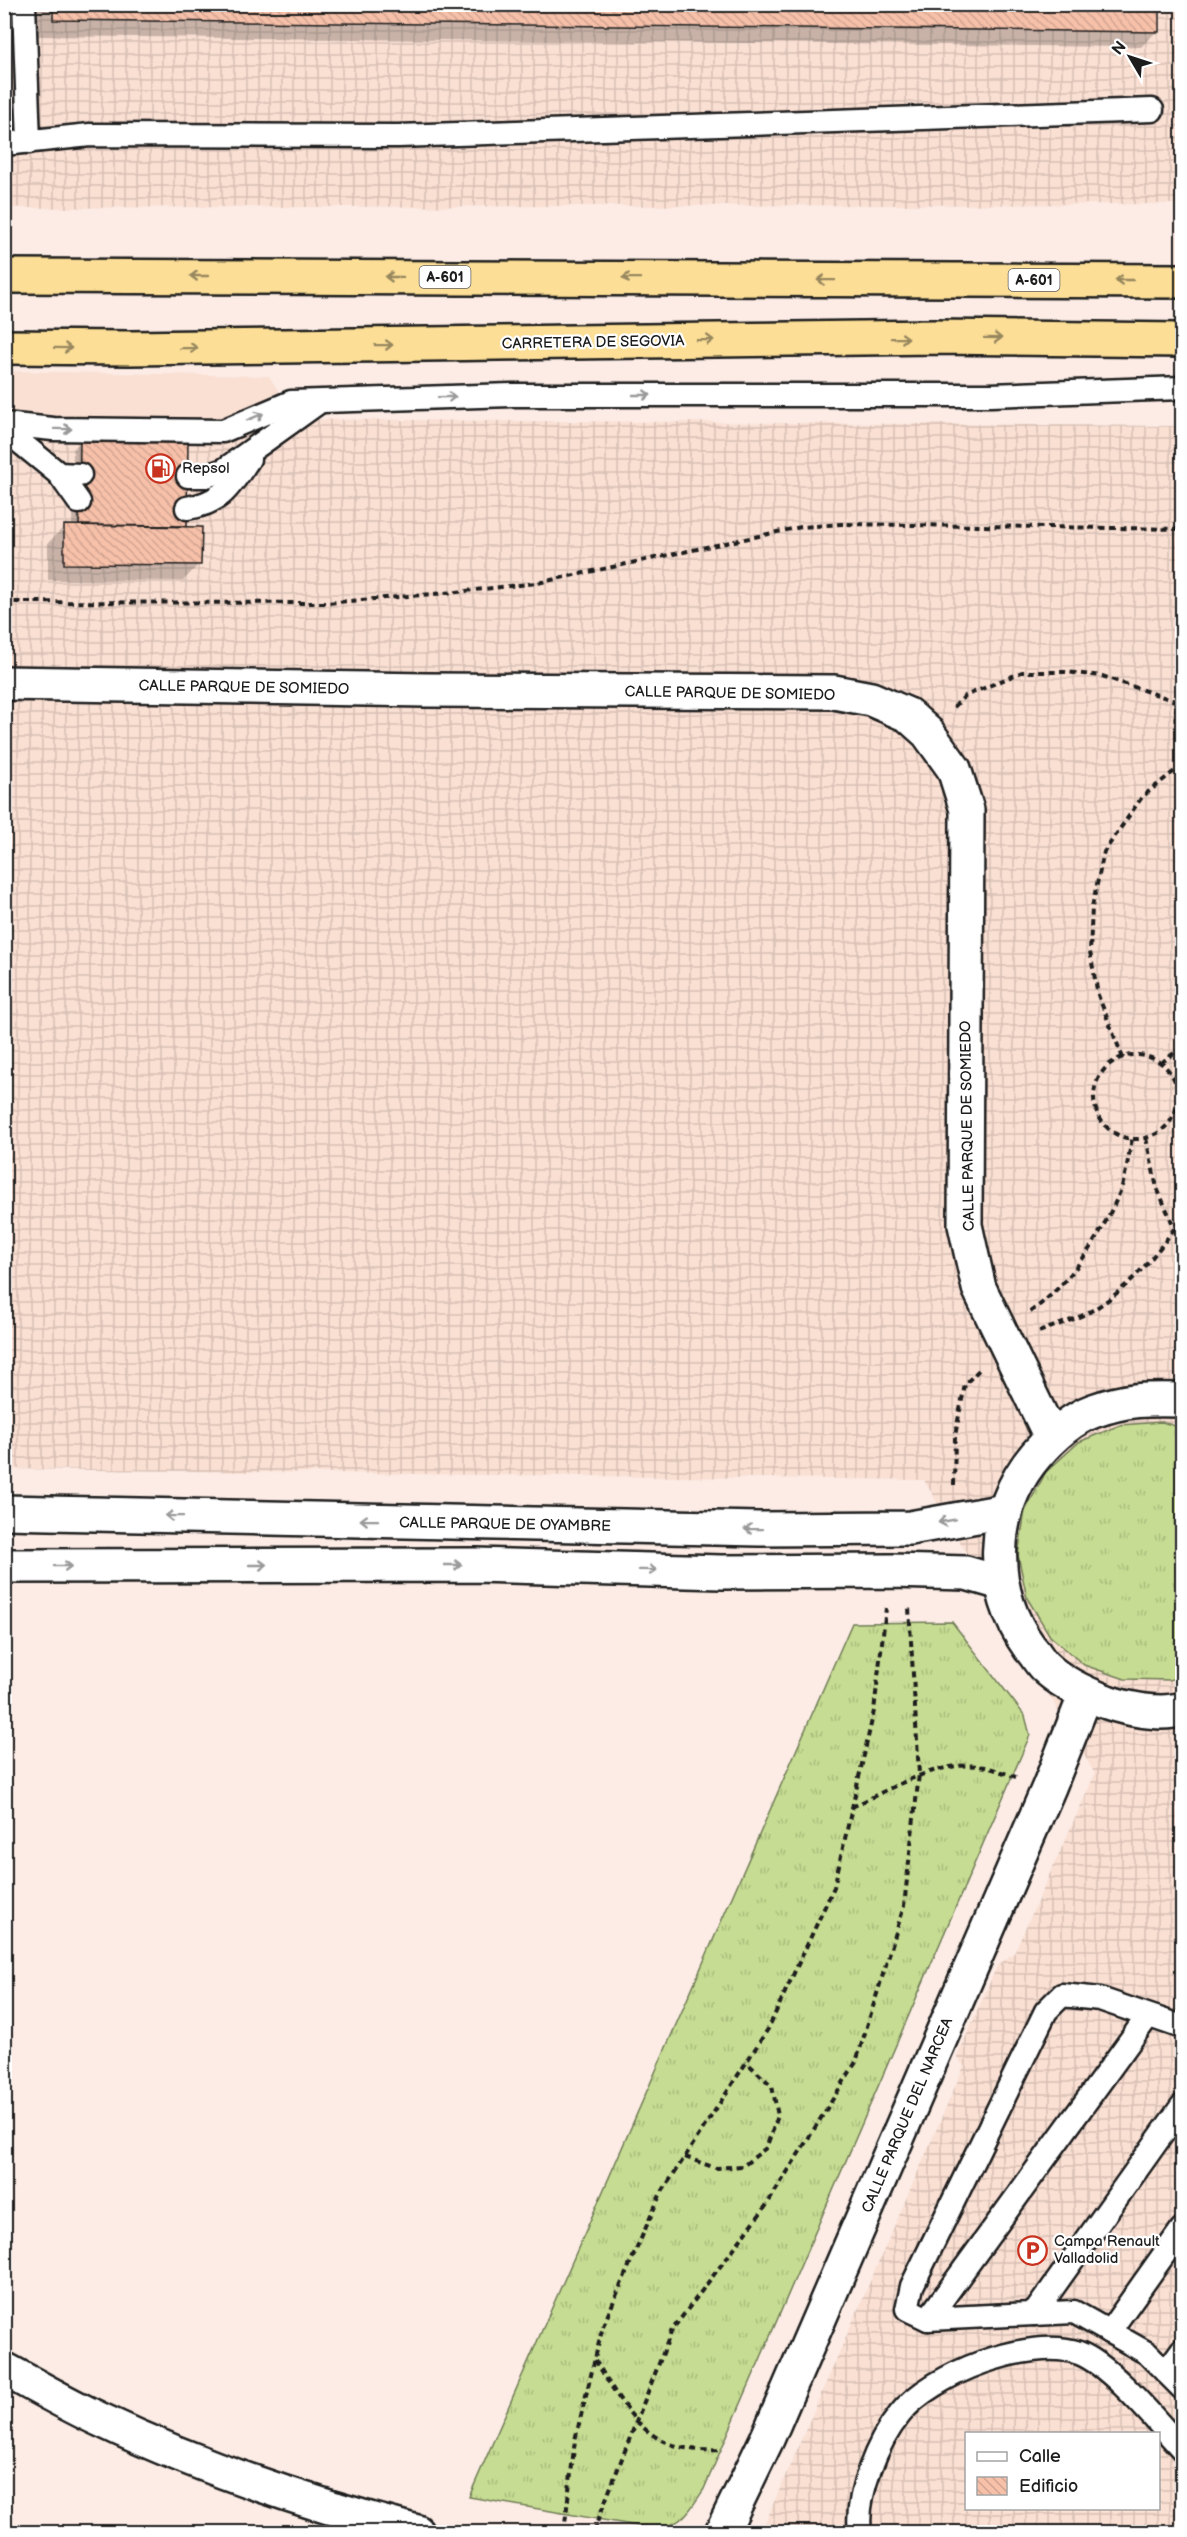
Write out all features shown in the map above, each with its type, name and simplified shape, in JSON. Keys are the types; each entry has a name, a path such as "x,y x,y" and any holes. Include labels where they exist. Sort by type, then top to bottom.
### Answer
{"highway":[{"name":"A-601","path":"4,276 1182,280"},
{"name":"CARRETERA DE SEGOVIA","path":"4,347 130,348 934,337 1182,340"},
{"path":"1137,340 1182,360"}],"street":[{"name":"CALLE PARQUE DE SOMIEDO","path":"4,683 426,690 834,693 871,699 908,715 928,733 954,769 967,810 965,1225 979,1288 1052,1437"},
{"path":"1182,1400 1138,1398 1091,1411 1052,1437 1023,1471 1005,1511 999,1547 1001,1583 1016,1628 1044,1666 1086,1694 1129,1710 1182,1709"},
{"name":"CALLE PARQUE DE OYAMBRE","path":"4,1512 759,1529 910,1528 1005,1511"},
{"path":"4,1566 477,1565 721,1572 900,1571 966,1573 1001,1583"},
{"name":"CALLE PARQUE DEL NARCEA","path":"722,2532 768,2437 1044,1798 1086,1694"},
{"path":"4,2369 100,2420 213,2467 321,2506 415,2532"}],"lane":[{"path":"24,4 30,142"},
{"path":"4,144 90,135 398,136 1152,110"},
{"path":"4,424 53,429 223,431 291,402 512,395 991,395 1182,388"},
{"path":"188,476 206,476 224,470 319,402"},
{"path":"4,429 69,475 80,502"},
{"path":"188,508 204,506 218,499 257,447"},
{"path":"1182,2027 1100,1999 1062,1995 1046,2011 912,2286 907,2309 928,2319 1074,2312 1147,2353 1182,2388"},
{"path":"928,2319 1149,2016"},
{"path":"1034,2314 1182,2106"},
{"path":"1109,2332 1182,2229"},
{"path":"860,2532 865,2483 877,2450 901,2412 932,2387 962,2371 998,2357 1044,2348 1080,2354 1114,2376 1182,2449"},
{"path":"1166,2372 1182,2350"}],"path":[{"path":"4,602 326,603 457,592 537,583 801,527 842,524 1182,530"},
{"path":"928,733 965,696 1022,672 1065,672 1102,676 1178,702"},
{"path":"1182,696 1178,702 1175,718 1176,733 1182,746"},
{"path":"1124,1058 1098,995 1090,952 1092,907 1104,852 1142,797 1182,765"},
{"path":"1161,1063 1182,1047"},
{"path":"1137,1056 1161,1063 1171,1073 1177,1085 1176,1111 1170,1123 1159,1133 1146,1138 1132,1139 1118,1135 1107,1127 1098,1115 1095,1087 1102,1074 1112,1064 1124,1058 1137,1056"},
{"path":"1146,1138 1157,1188 1182,1245"},
{"path":"954,1491 955,1436 965,1384 1084,1260 1120,1192 1132,1139"},
{"path":"1004,1342 1036,1333 1091,1311 1123,1287 1175,1229 1182,1217"},
{"path":"596,2532 596,2525 672,2330 766,2206 856,2062 904,1906 919,1774 909,1607 900,1571"},
{"path":"564,2532 575,2440 603,2326 660,2195 768,2029 834,1887 874,1711 900,1571"},
{"path":"852,1808 919,1774 964,1766 984,1767 1025,1780"},
{"path":"685,2157 716,2168 743,2166 766,2148 778,2116 772,2086 746,2062"},
{"path":"595,2360 636,2422 665,2444 689,2451 720,2450 768,2437"}],"shaded area":[{"path":"4,5 1182,5 1182,204 5,208"},
{"name":"Repsol","path":"5,371 269,376 313,446 5,563"},
{"path":"5,417 1182,426 1182,2532 761,2532 964,2066 957,2057 997,1966 1014,1953 1095,1774 924,1480 5,1469"}],"green space":[{"path":"1162,1422 1182,1428 1182,1676 1169,1680 1125,1679 1084,1665 1050,1636 1027,1598 1018,1555 1025,1511 1046,1472 1079,1442 1120,1425"},
{"path":"952,1622 1025,1716 1030,1735 704,2489 678,2521 652,2527 469,2497 852,1623"}],"building":[{"path":"53,4 1159,4 1159,32 53,20"},
{"path":"80,439 188,441 187,526 79,525"},
{"path":"64,525 202,527 201,565 64,564"}],"place":[{"name":"Repsol","path":"161,468"},
{"name":"Campa Renault Valladolid","path":"1033,2250"}]}
